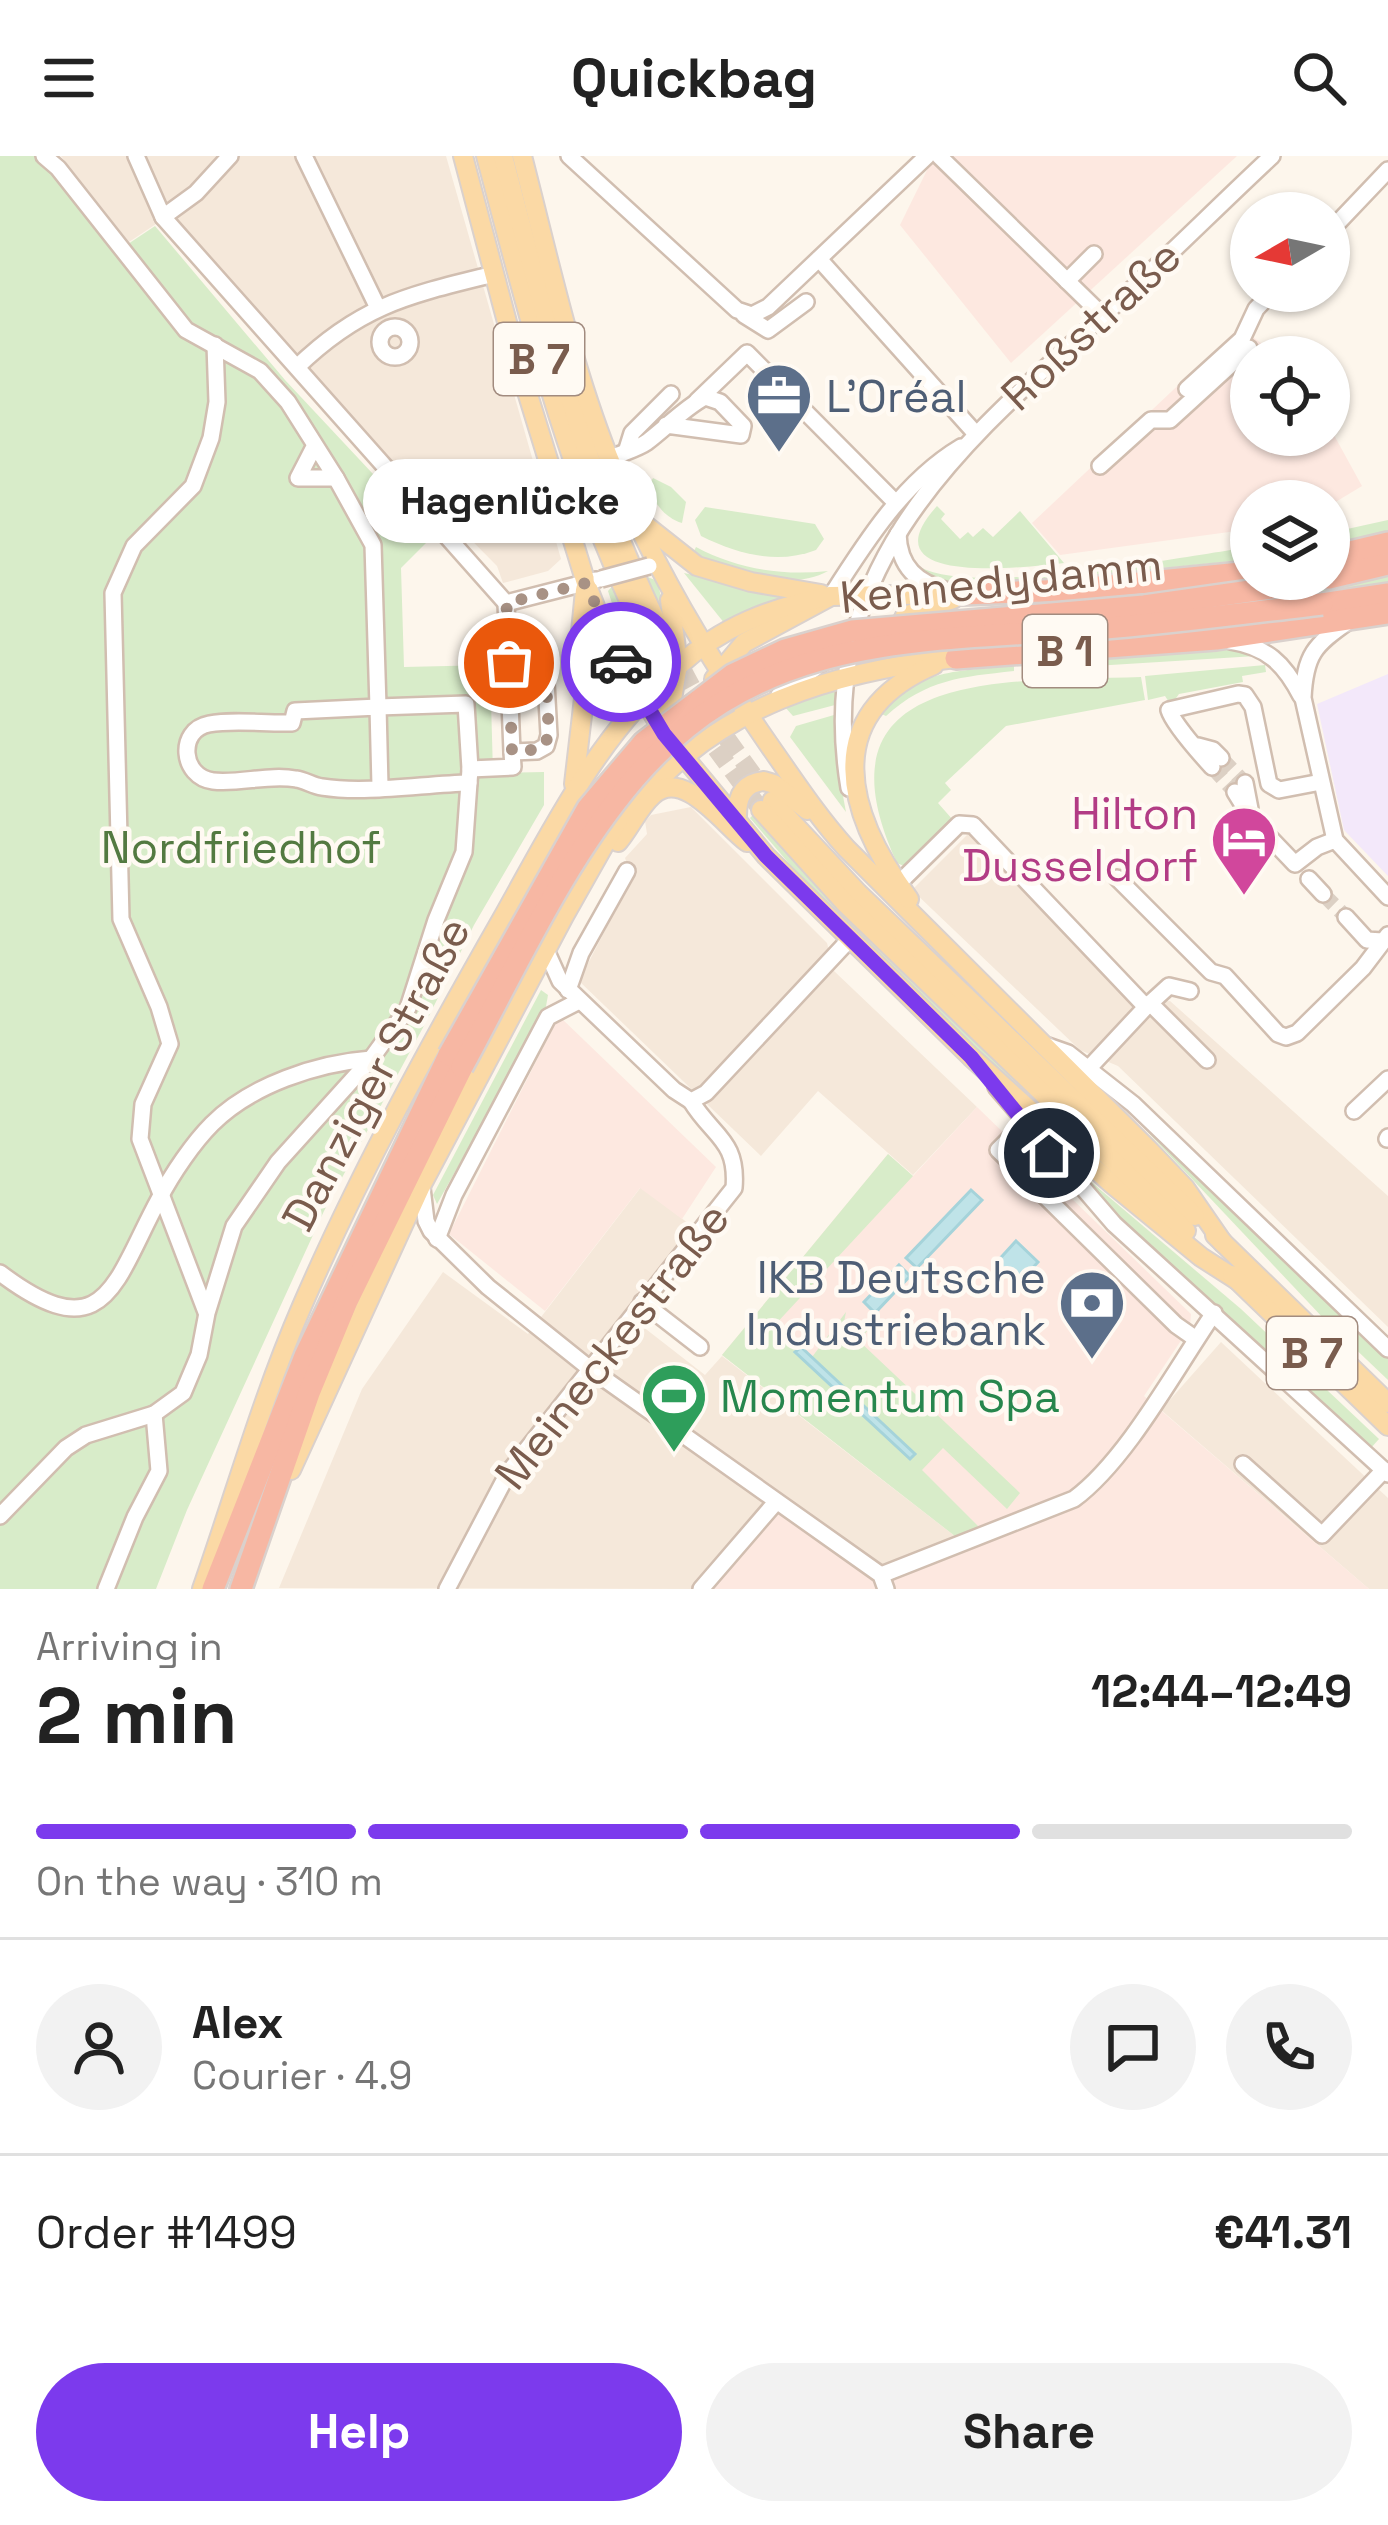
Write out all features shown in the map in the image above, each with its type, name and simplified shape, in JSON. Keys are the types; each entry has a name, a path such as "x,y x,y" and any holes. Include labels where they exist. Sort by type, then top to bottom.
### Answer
{"highway":[{"path":"1350,552 1388,543"},
{"name":"Kennedydamm","path":"1350,573 1388,564"},
{"name":"Kennedydamm","path":"962,594 1069,590 1230,574"},
{"name":"Kennedydamm","path":"701,706 732,675 785,650 852,632 1144,606 1230,593"},
{"name":"Kennedydamm","path":"701,706 830,655 891,644 1098,628 1388,594"},
{"name":"Kennedydamm","path":"956,658 1216,639 1388,613"},
{"name":"Danziger Straße","path":"213,1589 315,1334 456,1061 592,836 638,774 701,706"},
{"name":"Danziger Straße","path":"241,1589 309,1393 456,1061"}],"main road":[{"path":"463,156 494,274 606,635 664,734 766,856"},
{"name":"B 7","path":"486,156 559,424 608,556 650,626 574,421 503,156"},
{"name":"B 1","path":"522,156 580,371 609,459 637,517 697,566 751,582 831,596 874,595"},
{"path":"611,835 664,734 680,664 658,572 637,517"},
{"path":"658,572 747,713 825,824"},
{"path":"593,581 581,632 584,698 572,794 593,795 611,808 613,816 600,856"},
{"path":"922,662 902,655 895,639 899,623 905,616 962,594"},
{"name":"Kennedydamm","path":"874,595 962,594"},
{"path":"611,835 662,773 685,756 699,705 719,668 744,643 831,596"},
{"name":"Kennedydamm","path":"705,644 778,606 831,596"},
{"name":"Danziger Straße","path":"202,1589 273,1378 332,1241 429,1052 572,794 603,747 643,700 705,644"},
{"path":"952,957 894,877 862,804 856,736 866,715 900,682 956,658"},
{"name":"Kennedydamm","path":"747,713 772,699 844,676 956,658"},
{"path":"680,664 719,668"},
{"name":"B 1","path":"685,756 747,713"},
{"path":"737,816 743,791 764,781 825,824 1185,1188 1223,1244"},
{"path":"600,856 620,841 653,794 675,786 694,793 1112,1184 1201,1257 1237,1280"},
{"name":"B 7","path":"1388,1403 767,805 845,903 1388,1426"},
{"name":"Danziger Straße","path":"250,1564 422,1186 611,835"}],"street":[{"path":"44,156 186,329 260,371 289,402 373,545 380,786"},
{"path":"0,1516 66,1448 86,1436 154,1414 183,1393 200,1354 207,1313 234,1226 278,1162 371,1059 408,1007 464,852 470,776 466,704 295,711 292,723 204,725 190,735 188,756 194,773 213,781 296,778 320,787 470,776 542,749 549,735 544,646 507,612 380,454 164,217 136,156"},
{"path":"164,217 196,193 230,156"},
{"path":"304,156 377,308 380,341 388,356 402,356 411,345 410,337 377,308"},
{"path":"569,156 743,315 769,330 806,302"},
{"path":"743,315 760,313 927,156"},
{"path":"939,156 1103,316"},
{"name":"Roßstraße","path":"853,630 874,595 898,534 970,440 1260,160"},
{"path":"1350,210 1388,170"},
{"path":"1067,281 1094,254"},
{"path":"819,259 970,440"},
{"path":"297,367 328,337 377,308 494,274"},
{"path":"380,341 386,330 401,328"},
{"path":"207,1313 143,1154 140,1122 149,1087 170,1043 121,919 113,593 134,546 193,486 211,438 217,402 214,345"},
{"path":"609,459 643,446 747,353 896,503"},
{"path":"1187,389 1230,361"},
{"path":"1100,466 1151,420 1170,420 1230,365"},
{"path":"627,449 632,433 671,394"},
{"path":"666,425 741,436 743,426 720,402 705,397 697,401"},
{"name":"Roßstraße","path":"831,596 896,503 939,460 970,440"},
{"path":"315,445 298,478 336,478"},
{"path":"898,534 901,554 913,577 962,594"},
{"path":"507,612 593,581 697,566"},
{"path":"507,612 512,760"},
{"path":"1352,619 1315,646 1304,676 1303,698 1335,840 1388,897"},
{"path":"772,699 830,655 853,630"},
{"path":"853,630 844,676 842,733 850,795 863,831 894,877 959,824 973,825 1208,1060"},
{"path":"1216,639 1270,653 1303,698"},
{"path":"1217,763 1172,722 1169,710 1245,695 1253,706 1269,784 1279,790 1321,782"},
{"path":"1240,787 1252,818 1295,864 1335,840"},
{"path":"437,1239 493,1118 548,1017 569,990 581,953 627,871"},
{"path":"1117,878 1210,972 1225,976 1286,1037 1297,1033 1363,968 1385,938"},
{"path":"1309,879 1323,893"},
{"path":"1346,917 1367,940 1385,938"},
{"path":"546,950 569,990 691,1101 706,1093 849,940"},
{"path":"1089,1068 1169,986 1190,991"},
{"path":"548,1017 569,990"},
{"path":"1040,1043 1069,1053 1192,1157 1388,1349"},
{"path":"971,1057 1101,1210 1386,1472 1322,1535 1243,1464"},
{"path":"0,1273 40,1302 68,1308 96,1302 117,1284 160,1197 209,1126 264,1088 371,1059"},
{"path":"1354,1111 1388,1079"},
{"name":"Meineckestraße","path":"447,1589 508,1473 734,1188 736,1165 728,1144 691,1101"},
{"path":"1025,1123 998,1150 1176,1325 1196,1339"},
{"path":"422,1186 426,1221 437,1239 488,1287 590,1368 883,1582 1086,1490 1120,1451 1214,1313"},
{"path":"642,1301 700,1347"},
{"path":"106,1589 134,1517 159,1471 154,1414"},
{"path":"701,1589 776,1502"}],"shaded area":[{"path":"61,156 446,156 561,559 548,571 503,583 497,566 372,440 171,214 129,242"},
{"path":"934,156 1237,156 1011,363 900,225"},
{"path":"1240,327 1252,336 1230,336"},
{"path":"1230,336 1230,456 1346,456 1362,486 1350,493 1350,480 1230,480 1230,532 1060,555 1032,523"},
{"path":"1388,674 1388,876 1344,830 1317,704"},
{"path":"691,807 827,943 834,971 977,1107 913,1175 818,1091 761,1156 579,981 632,878 625,858 647,834 645,821 651,815"},
{"path":"970,832 1136,1003 1170,1001 1388,1196 1388,1327 1118,1066 1080,1050 912,890"},
{"path":"559,1016 716,1167 682,1219 640,1188 545,1311 449,1234"},
{"path":"977,1107 1191,1314 1190,1327 1144,1396 1369,1589 702,1589 776,1504 881,1574 959,1539 722,1355 888,1154 913,1176"},
{"path":"641,1187 693,1227 633,1319 705,1375 722,1356 960,1540 881,1575 702,1589 279,1588 362,1389 443,1272 528,1334"},
{"path":"1221,1342 1388,1498 1388,1589 1369,1589 1161,1410"}],"green space":[{"name":"Nordfriedhof","path":"0,156 58,156 128,244 155,226 285,380 432,537 401,568 404,667 490,665 493,773 544,772 544,805 474,925 324,1211 187,1510 156,1589 0,1589"},
{"path":"653,478 686,502 682,523 657,504 648,487"},
{"path":"937,506 945,514 941,519 960,539 968,532 973,537 983,528 993,537 1020,511 1064,563 988,568 935,561 920,550 920,532"},
{"path":"705,507 815,524 824,539 816,550 787,557 743,552 701,536 695,520"},
{"path":"1388,520 1388,531 1350,539 1350,528"},
{"path":"696,547 760,569 828,571 796,580 759,577 693,553"},
{"path":"1230,550 1230,561 1060,578 937,581 913,567 981,578 1129,566"},
{"path":"1388,571 1388,587 1350,593 1350,579"},
{"path":"684,573 788,595 725,624"},
{"path":"645,576 659,588 671,643 641,667 620,628 608,591 615,583","holes":["646,581 665,618 635,634 614,591"]},
{"path":"1256,600 1298,600 1243,608 1242,603"},
{"path":"1233,648 1256,656 1046,669 1045,665"},
{"path":"1265,665 1266,672 1242,676 1243,682 1179,694 1169,702 1165,696 1148,700 1145,676"},
{"path":"1014,666 1014,671 931,687 886,716 877,712 925,680 957,671"},
{"path":"1141,677 1145,700 1006,726 945,783 951,790 938,803 953,820 906,867 897,863 876,798 878,751 900,718 936,697 983,686"},
{"path":"837,686 835,705 793,716 785,707"},
{"path":"834,715 846,812 790,737 796,726"},
{"path":"754,814 882,952 1109,1169 1024,1095 810,888 750,818"},
{"path":"541,990 548,995 545,1012 437,1204 433,1195"},
{"path":"1143,1122 1388,1359 1388,1380 1325,1320"},
{"path":"888,1154 913,1176 773,1327 794,1348 801,1347 796,1353 910,1459 914,1453 812,1357 846,1312 843,1327 860,1323 867,1331 859,1341 1020,1493 1007,1509 943,1448 922,1470 978,1526 960,1540 722,1355"},
{"path":"1063,1158 1241,1309 1379,1439 1370,1449 1116,1214"}],"water":[{"path":"971,1190 982,1200 917,1268 906,1258"},
{"path":"1016,1241 1038,1262 1017,1285 995,1264"},
{"path":"899,1265 910,1276 875,1313 864,1302"},
{"path":"801,1347 915,1454 910,1459 795,1352"}],"tunnel":[{"path":"657,623 699,700 764,790"},
{"path":"643,630 676,688"},
{"path":"700,727 761,810"},
{"path":"1221,758 1245,783"},
{"path":"1212,767 1235,792"},
{"path":"1323,894 1346,917"}],"way so far":[{"path":"509,663 512,752 542,749 549,735 544,646 536,635 508,620 506,603 586,583 621,662"}],"place":[{"name":"L'Oréal","path":"779,455"},
{"name":"Hagenlücke","path":"509,663"},
{"name":"Hilton Dusseldorf","path":"1244,898"},
{"name":"IKB Deutsche Industriebank","path":"1092,1362"},
{"name":"Momentum Spa","path":"674,1455"}],"route":[{"path":"621,662 664,734 766,856 971,1057 1049,1153"}]}
